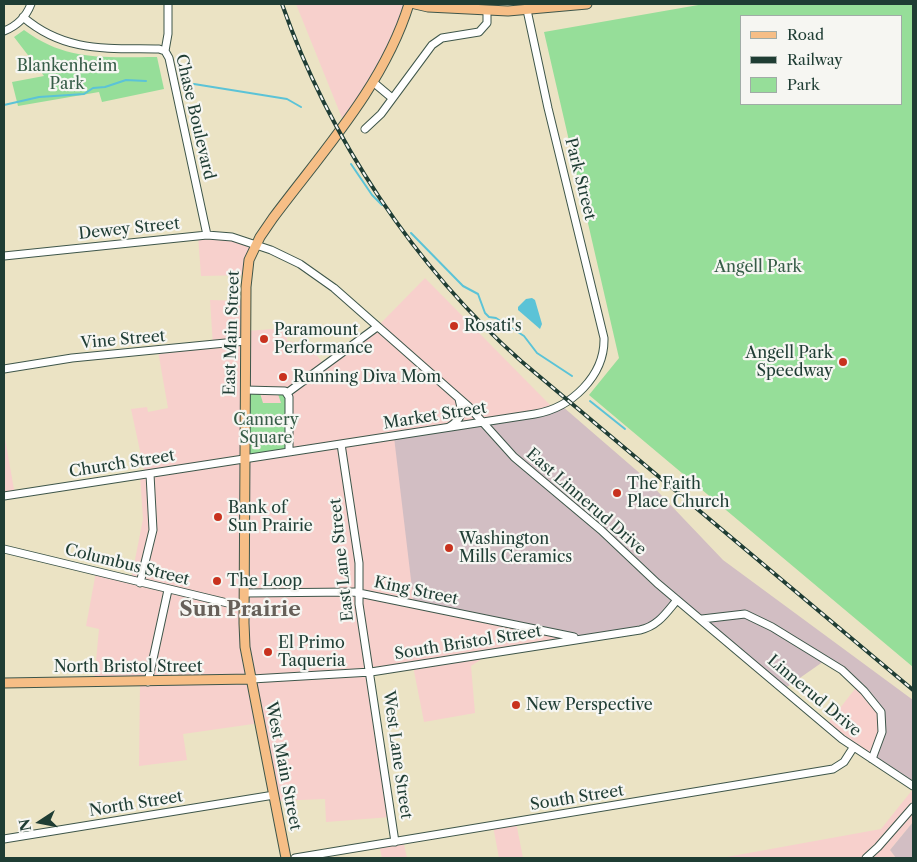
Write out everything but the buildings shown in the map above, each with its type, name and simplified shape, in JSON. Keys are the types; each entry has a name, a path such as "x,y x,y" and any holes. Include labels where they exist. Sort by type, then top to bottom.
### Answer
{"main road":[{"name":"East Main Street","path":"252,679 245,647 244,607 244,460 249,390 246,341 246,287 250,260 255,246 273,218 373,82 392,50 409,4"},
{"path":"415,4 428,7 487,10 527,10 587,4"},
{"name":"North Bristol Street","path":"4,683 252,679"},
{"name":"West Main Street","path":"252,679 286,858"}],"street":[{"path":"4,31 17,24 31,4"},
{"name":"Chase Boulevard","path":"168,4 168,34 165,51 169,58 208,235"},
{"path":"365,129 392,98 434,43 442,38 479,32 487,23 487,10"},
{"name":"Park Street","path":"527,10 548,108 602,330 603,355"},
{"path":"23,17 47,35 68,43 97,48 159,49 165,51"},
{"path":"373,82 392,98"},
{"name":"Dewey Street","path":"4,256 208,235 232,237 255,246"},
{"name":"East Linnerud Drive","path":"255,246 300,264 334,288 459,399 484,423 514,457 601,530 677,600 702,619"},
{"path":"249,390 285,392 377,327"},
{"name":"Vine Street","path":"4,369 72,358 246,341"},
{"name":"Market Street","path":"244,460 545,412 562,406 584,387 603,355"},
{"path":"285,392 289,397 289,452"},
{"path":"444,429 459,419 462,409 459,399"},
{"name":"East Lane Street","path":"341,444 359,563 359,593 371,672"},
{"name":"Church Street","path":"4,496 244,460"},
{"path":"140,583 153,530 150,474"},
{"name":"Columbus Street","path":"4,549 244,607"},
{"path":"148,682 168,590"},
{"name":"King Street","path":"244,593 359,593 580,638"},
{"name":"South Bristol Street","path":"252,679 371,672 648,628 661,620 677,600"},
{"path":"702,619 745,614 772,627 842,670 864,691 881,712 882,732 872,759"},
{"name":"Linnerud Drive","path":"702,619 853,748 913,786"},
{"name":"West Lane Street","path":"371,672 395,842"},
{"name":"South Street","path":"295,858 833,769 844,762 853,748"},
{"name":"North Street","path":"4,839 274,795"},
{"path":"866,858 913,807"}],"shaded area":[{"path":"296,4 409,4 403,25 344,123"},
{"path":"198,235 207,235 255,246 248,275 201,276"},
{"path":"425,278 555,410 580,638 491,653 471,666 475,713 424,722 413,666 371,672 391,817 326,822 325,799 275,801 260,723 183,734 187,760 139,766 140,682 94,682 99,629 86,626 96,572 131,580 143,519 140,475 145,474 131,409 147,407 148,412 168,408 158,351 213,346 210,300 246,301 246,331 287,328 287,341 308,344 325,366 377,327"},
{"path":"562,406 643,476 723,560 913,700 913,786 872,759 882,732 881,712 827,659 784,689 677,600 655,624 580,638 414,605 394,437"},
{"path":"4,433 15,495 4,496"},
{"path":"858,685 881,712 882,732 872,759 826,726"},
{"path":"913,789 913,822 890,850 896,858 721,858 881,829"},
{"path":"516,822 523,858 499,858 493,826"},
{"path":"913,822 913,858 896,858 890,850"},
{"path":"403,840 407,858 382,858 379,844"}],"green space":[{"name":"Angell Park","path":"704,4 913,4 913,667 589,395 619,358 544,32"},
{"name":"Blankenheim Park","path":"24,30 56,48 72,53 104,57 157,57 164,89 102,102 99,92 18,106 12,82 44,76 14,37"},
{"name":"Cannery Square","path":"245,390 259,390 263,403 281,403 277,391 289,397 289,452 245,460"}],"water":[{"path":"532,298 535,300 542,324 540,329 518,310 518,307 526,299"}],"waterway":[{"path":"4,105 39,97 84,94 93,88 105,87 126,80 146,81"},
{"path":"194,84 287,99 301,107"},
{"path":"351,164 372,195 382,205"},
{"path":"411,233 463,286 478,294 485,313 489,317 496,318 524,336 537,353 572,376"},
{"path":"590,401 625,429"}],"railway":[{"path":"282,4 301,54 324,103 350,151 379,198 411,242 482,324 521,361 913,690"}],"place":[{"name":"Rosati's","path":"454,326"},
{"name":"Paramount Performance","path":"264,339"},
{"name":"Angell Park Speedway","path":"843,362"},
{"name":"Running Diva Mom","path":"283,377"},
{"name":"The Faith Place Church","path":"617,493"},
{"name":"Bank of Sun Prairie","path":"218,517"},
{"name":"Washington Mills Ceramics","path":"449,548"},
{"name":"The Loop","path":"217,581"},
{"name":"El Primo Taqueria","path":"268,652"},
{"name":"New Perspective","path":"516,705"}],"district":[{"name":"Sun Prairie","path":"240,610"}]}
